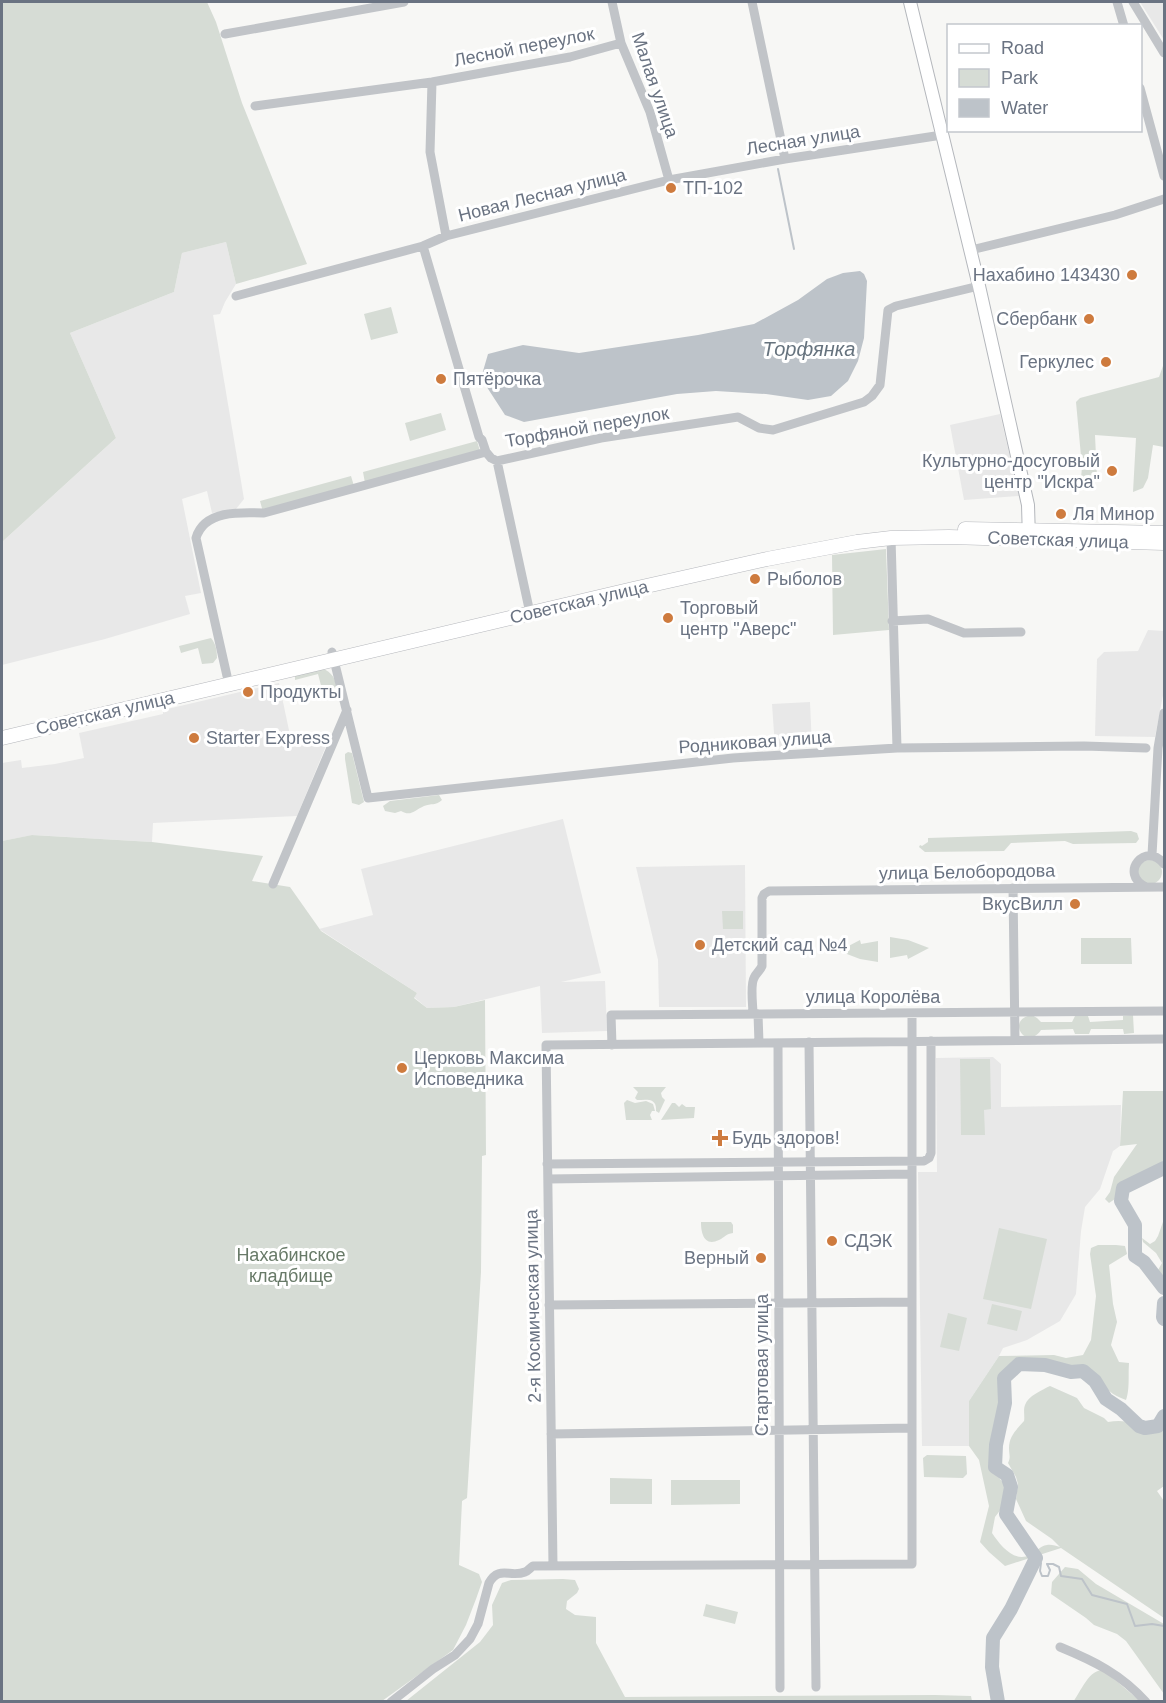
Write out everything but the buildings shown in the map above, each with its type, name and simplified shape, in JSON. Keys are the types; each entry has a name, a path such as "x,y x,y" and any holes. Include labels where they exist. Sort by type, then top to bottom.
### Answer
{"main road":[{"path":"910,2 971,250 1028,505 1029,534"},
{"name":"Советская улица","path":"2,738 751,554 855,534 925,529 1164,543"},
{"name":"Советская улица","path":"529,609 857,542 891,538 1164,533"},
{"name":"Советская улица","path":"2,729 227,676 333,656"}],"street":[{"path":"225,34 404,2"},
{"name":"Малая улица","path":"612,2 621,43 650,112 669,180"},
{"path":"752,2 785,159"},
{"path":"1117,2 1123,24"},
{"path":"1133,2 1164,53"},
{"name":"Лесной переулок","path":"255,106 432,82 570,57 621,43"},
{"path":"432,82 430,152 446,236"},
{"path":"1142,94 1164,176"},
{"name":"Лесная улица","path":"669,180 785,159 942,135"},
{"name":"Новая Лесная улица","path":"236,296 423,246 446,236 669,180"},
{"path":"971,250 1115,215 1164,199"},
{"path":"423,246 479,437 486,452"},
{"name":"Торфяной переулок","path":"227,676 196,538 197,531 208,521 238,512 264,513 486,452 497,461 602,438 738,417 759,428 773,430 810,417 840,411 864,402 872,396 880,384 888,310 896,306 979,286"},
{"path":"497,461 529,609"},
{"path":"891,538 897,748"},
{"path":"892,621 928,619 964,633 1021,632"},
{"path":"273,884 347,710 333,656"},
{"name":"Родниковая улица","path":"347,710 368,798 733,758 897,748 1084,746 1146,748"},
{"path":"1152,855 1164,713"},
{"path":"1164,864 1160,858 1152,855 1141,858 1134,870 1137,880 1155,887 1164,879"},
{"name":"улица Белобородова","path":"756,1014 753,981 762,970 762,898 769,891 1155,887"},
{"path":"1013,888 1015,1040"},
{"name":"улица Королёва","path":"612,1045 611,1015 1164,1011"},
{"path":"391,1701 455,1655 470,1639 478,1624 489,1582 495,1574 522,1573 533,1566 912,1564 912,1013"},
{"path":"756,1014 759,1043"},
{"path":"612,1045 1164,1039"},
{"path":"547,1164 924,1161 931,1153 931,1041"},
{"path":"809,1042 816,1687"},
{"name":"Стартовая улица","path":"778,1043 780,1688"},
{"name":"2-я Космическая улица","path":"553,1566 546,1046 612,1045"},
{"path":"548,1179 912,1174"},
{"path":"549,1305 912,1302"},
{"path":"551,1434 912,1428"},
{"path":"1060,1647 1096,1662 1132,1687 1146,1701"}],"shaded area":[{"path":"1140,2 1164,2 1164,40"},
{"path":"226,242 236,284 220,314 213,315 244,499 236,509 212,513 207,491 182,499 201,593 185,596 190,614 105,639 2,665 2,542 116,438 70,333 174,292 182,253"},
{"path":"1000,414 1019,496 964,500 950,425"},
{"path":"1148,630 1164,631 1164,690 1155,737 1095,736 1097,659 1104,652 1138,651"},
{"path":"279,683 290,735 326,746 297,816 153,823 152,842 33,835 2,841 2,763 21,760 22,768 84,758 79,733 163,714 163,710"},
{"path":"810,702 812,746 775,747 772,704"},
{"path":"563,819 601,973 561,982 605,981 607,1031 542,1033 540,986 454,1007 427,1008 414,997 417,993 319,929 373,915 361,869"},
{"name":"Детский сад №4","path":"745,865 746,1007 659,1007 658,960 636,867"},
{"path":"993,1057 1001,1064 1001,1107 1121,1105 1120,1146 1113,1151 1100,1189 1085,1207 1076,1294 1060,1321 1027,1340 1003,1348 969,1401 969,1446 922,1446 918,1172 937,1172 936,1058"}],"green space":[{"path":"2,2 207,2 216,22 242,103 307,264 236,284 226,242 182,253 174,292 70,333 116,438 2,542"},
{"path":"391,307 398,333 371,340 364,314"},
{"path":"1164,363 1164,447 1153,445 1148,478 1143,488 1133,492 1136,438 1095,435 1097,478 1094,483 1083,483 1076,402 1080,398 1159,377"},
{"path":"441,413 446,430 410,441 405,423"},
{"path":"477,441 480,451 365,483 363,472"},
{"path":"351,476 354,486 263,512 260,501"},
{"path":"886,549 889,630 833,635 832,555"},
{"path":"211,638 217,653 217,658 213,663 202,664 198,648 181,653 179,646"},
{"path":"319,667 333,676 336,686 331,691 323,693 318,674 295,680 295,675"},
{"path":"352,753 364,802 359,805 352,803 345,759 345,754"},
{"path":"439,795 442,800 440,802 410,813 385,811 383,806 390,801"},
{"path":"1131,831 1137,833 1139,839 1136,843 1073,844 1065,841 1011,843 1004,851 925,852 919,847 928,842 928,838"},
{"name":"Нахабинское кладбище","path":"32,835 152,842 263,856 252,881 290,887 321,931 417,993 414,998 427,1008 454,1007 485,1000 486,1155 482,1156 481,1272 467,1498 462,1501 459,1565 479,1574 482,1582 466,1625 453,1650 382,1701 2,1702 2,841"},
{"path":"1150,860 1158,864 1162,872 1158,880 1150,884 1142,880 1138,872 1142,864"},
{"path":"722,911 743,911 743,929 723,929"},
{"path":"890,937 908,940 929,948 908,959 907,955 890,958"},
{"path":"1081,938 1131,938 1132,964 1081,964"},
{"path":"860,940 861,944 878,941 878,962 860,959 839,951"},
{"path":"1032,1015 1041,1022 1072,1022 1075,1016 1088,1016 1090,1022 1123,1020 1123,1016 1133,1015 1134,1033 1124,1034 1123,1029 1091,1029 1089,1034 1075,1034 1073,1029 1041,1030 1029,1038 1024,1036 1019,1027 1024,1018"},
{"path":"960,1059 990,1059 991,1109 984,1110 985,1135 961,1135"},
{"path":"633,1087 666,1087 661,1093 665,1100 659,1113 653,1101 635,1098 638,1092"},
{"path":"1123,1091 1164,1091 1164,1165 1109,1203 1105,1199 1110,1192 1114,1177 1137,1144 1120,1146"},
{"path":"627,1100 635,1103 646,1101 653,1104 655,1111 652,1111 650,1115 652,1120 626,1120 624,1103"},
{"path":"672,1103 679,1107 682,1104 686,1107 695,1107 694,1118 661,1120"},
{"path":"1164,1219 1164,1278 1158,1270 1162,1263 1142,1238 1150,1244 1155,1241"},
{"path":"701,1222 731,1222 733,1233 710,1242 704,1238"},
{"path":"999,1228 1047,1239 1031,1309 983,1299"},
{"path":"1098,1245 1125,1246 1127,1254 1109,1265 1117,1322 1111,1345 1119,1362 1129,1363 1126,1400 1109,1391 1098,1376 1088,1383 1060,1369 1039,1365 1018,1367 1009,1371 1000,1405 1004,1422 992,1463 995,1472 1006,1487 1006,1495 1005,1504 995,1517 992,1533 1008,1552 1018,1557 1030,1555 1047,1545 1060,1547 1026,1521 1016,1499 1018,1484 1016,1477 1008,1463 1010,1440 1024,1421 1025,1405 1036,1394 1050,1386 1077,1398 1084,1408 1108,1422 1129,1423 1147,1434 1156,1431 1164,1423 1164,1486 1157,1491 1164,1501 1164,1618 1061,1548 1005,1566 980,1542 989,1506 979,1460 969,1446 969,1401 999,1356 1054,1355 1066,1358 1083,1355 1091,1340 1096,1296 1090,1254 1091,1248"},
{"path":"992,1304 1022,1311 1017,1331 987,1324"},
{"path":"948,1313 967,1318 959,1351 940,1347"},
{"path":"927,1455 966,1456 967,1474 963,1478 924,1477 923,1458"},
{"path":"610,1478 652,1479 652,1504 610,1504"},
{"path":"671,1480 740,1480 740,1504 671,1505"},
{"path":"1065,1567 1078,1569 1096,1584 1164,1624 1164,1694 1126,1641 1117,1634 1094,1625 1051,1594 1052,1582"},
{"path":"511,1580 575,1580 579,1589 567,1601 566,1609 575,1615 596,1617 596,1643 625,1697 935,1695 971,1696 972,1701 406,1701 480,1642 493,1625 492,1605 502,1583"},
{"path":"706,1604 738,1612 735,1624 703,1616"},
{"path":"1101,1670 1141,1702 1073,1702 1088,1678"}],"water":[{"name":"Торфянка","path":"860,271 867,281 864,338 858,361 848,381 831,396 808,400 766,394 716,391 677,394 524,422 505,415 481,378 488,354 523,345 579,353 754,324 798,300 827,279 843,273"}],"waterway":[{"path":"778,169 794,249"},
{"path":"1164,1168 1123,1188 1121,1201 1135,1225 1135,1256 1144,1262 1164,1288"},
{"path":"1164,1303 1164,1319"},
{"path":"998,1702 992,1667 993,1638 1011,1609 1036,1558 1006,1514 1011,1487 1007,1475 995,1467 996,1445 1005,1403 1004,1378 1019,1364 1045,1365 1071,1372 1083,1371 1095,1381 1106,1399 1139,1426 1145,1428 1158,1426 1164,1416"},
{"path":"1036,1562 1041,1563 1042,1576 1048,1576 1050,1570 1047,1564 1053,1564 1059,1567 1061,1576 1082,1579 1092,1595 1127,1604 1135,1626 1152,1624 1164,1626"}],"place":[{"name":"ТП-102","path":"671,188"},
{"name":"Нахабино 143430","path":"1132,275"},
{"name":"Сбербанк","path":"1089,319"},
{"name":"Геркулес","path":"1106,362"},
{"name":"Пятёрочка","path":"441,379"},
{"name":"Культурно-досуговый центр \"Искра\"","path":"1112,471"},
{"name":"Ля Минор","path":"1061,514"},
{"name":"Рыболов","path":"755,579"},
{"name":"Торговый центр \"Аверс\"","path":"668,618"},
{"name":"Продукты","path":"248,692"},
{"name":"Starter Express","path":"194,738"},
{"name":"ВкусВилл","path":"1075,904"},
{"name":"Детский сад №4","path":"700,945"},
{"name":"Церковь Максима Исповедника","path":"402,1068"},
{"name":"Будь здоров!","path":"720,1138"},
{"name":"СДЭК","path":"832,1241"},
{"name":"Верный","path":"761,1258"}]}
